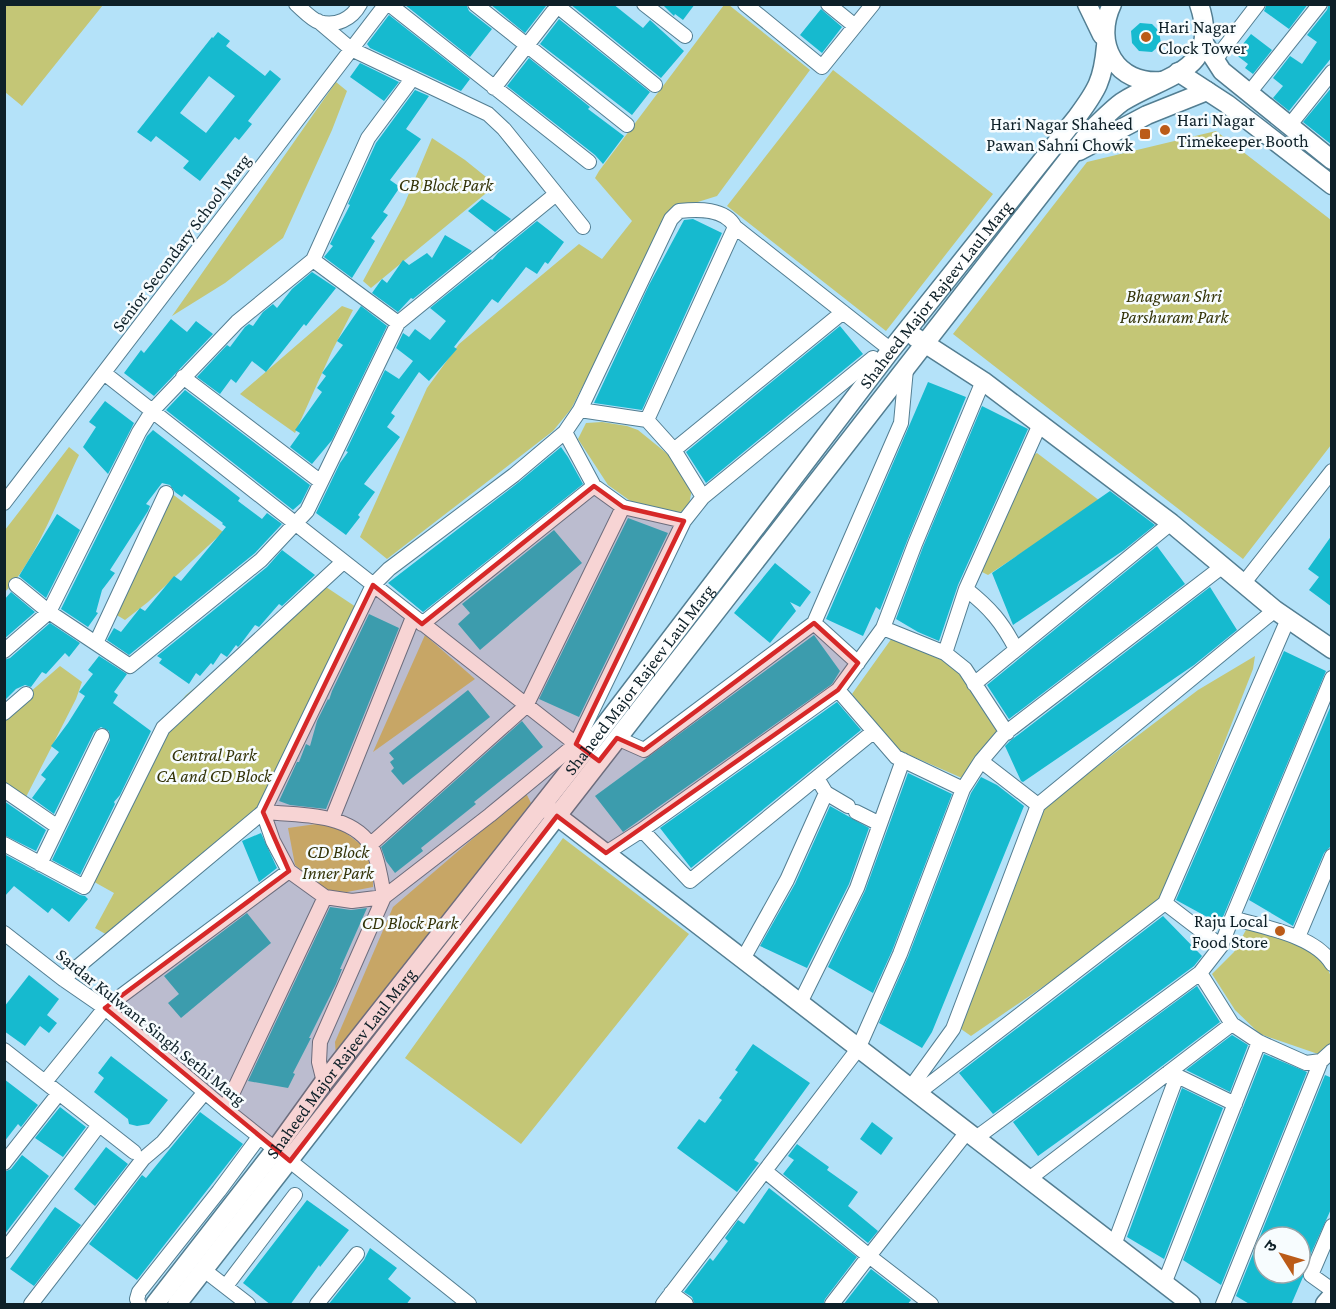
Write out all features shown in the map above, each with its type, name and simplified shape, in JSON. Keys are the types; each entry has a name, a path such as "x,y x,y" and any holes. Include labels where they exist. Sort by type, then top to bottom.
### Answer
{"street":[{"path":"296,4 351,49 488,114 504,129 583,227"},
{"path":"318,21 336,24 355,14 360,4"},
{"path":"387,4 589,162"},
{"name":"Senior Secondary School Marg","path":"4,503 387,4"},
{"path":"475,4 627,125"},
{"path":"644,4 685,36"},
{"path":"745,4 822,67 873,4"},
{"path":"828,4 855,26"},
{"path":"1087,4 1113,60 1123,71 1136,79 1151,82 1170,77 1207,91 1332,185"},
{"name":"Shaheed Major Rajeev Laul Marg","path":"155,1305 283,1155 550,810 587,752 891,350 1092,97 1103,72 1105,19 1112,4"},
{"path":"1199,4 1205,23 1204,43 1222,71 1332,160"},
{"path":"1215,60 1258,4"},
{"path":"1249,93 1320,4"},
{"path":"494,88 557,5 655,85"},
{"name":"Shaheed Major Rajeev Laul Marg","path":"587,752 617,738 1091,130 1120,103 1195,61 1204,43"},
{"path":"1289,126 1332,72"},
{"path":"4,651 49,612 139,432 153,410 237,322 313,260 368,138 412,79"},
{"path":"1073,153 1147,115 1207,91"},
{"path":"16,585 49,612 130,666 261,560 307,511 398,323 556,194"},
{"path":"63,979 262,812 373,585 389,569 514,475 565,432 580,410 671,219 679,211 698,209 723,214 735,228 891,350"},
{"path":"647,420 735,228"},
{"path":"313,260 398,323"},
{"path":"674,450 843,312"},
{"path":"906,331 983,381 1171,523 1282,614 1332,649"},
{"path":"324,1082 319,1062 320,1042 384,897 490,815 587,752 684,521 703,497 873,358"},
{"path":"617,738 644,750 814,623 901,423 906,369"},
{"path":"104,373 587,752"},
{"path":"183,377 321,482"},
{"path":"606,853 642,830 838,690 884,628 915,544 983,381"},
{"path":"580,410 647,420 674,450 703,497"},
{"path":"945,653 966,589 1040,424"},
{"path":"565,432 594,486 623,507 684,521"},
{"path":"1243,584 1332,471"},
{"path":"332,819 418,620 594,486"},
{"path":"96,643 166,493"},
{"path":"371,844 526,706 623,507"},
{"path":"974,684 1171,523"},
{"path":"4,844 84,887 163,728 344,562"},
{"path":"686,1305 667,1299 858,1049 900,954 963,789 981,761 1007,733 1223,566"},
{"path":"966,589 991,609 1016,649"},
{"path":"914,1090 953,1029 1038,805 1282,614"},
{"path":"914,1090 1165,903 1282,614"},
{"path":"814,623 858,663"},
{"path":"884,628 945,653 965,669 1007,733"},
{"path":"832,1305 869,1256 972,1135 1200,973 1221,946 1332,678"},
{"path":"838,690 896,757 963,789"},
{"path":"4,713 26,694"},
{"path":"642,830 690,881 873,732"},
{"path":"40,864 102,736"},
{"path":"800,1003 857,888 903,760"},
{"path":"981,761 1038,805"},
{"path":"817,778 826,793 880,824"},
{"path":"4,790 58,827"},
{"path":"742,959 787,880 826,793"},
{"path":"550,810 1191,1305"},
{"name":"Shaheed Major Rajeev Laul Marg","path":"177,1305 204,1270 283,1155 324,1082 550,810"},
{"path":"262,812 332,819 354,829 371,844 384,897"},
{"path":"262,812 273,841 289,871 325,897 352,901 384,897"},
{"path":"1298,938 1331,862"},
{"path":"45,1082 105,1008 289,871"},
{"path":"225,1108 325,897"},
{"path":"1165,903 1221,946"},
{"path":"1232,918 1298,938 1330,959"},
{"name":"Sardar Kulwant Singh Sethi Marg","path":"4,933 105,1008 259,1137 470,1305"},
{"path":"1200,973 1232,1024 1259,1042 1306,1063 1326,1056"},
{"path":"1029,1179 1173,1074 1232,1024"},
{"path":"1164,1284 1259,1042"},
{"path":"4,1050 134,1152"},
{"path":"1222,1305 1326,1056"},
{"path":"1173,1074 1235,1104"},
{"path":"1114,1245 1173,1074"},
{"path":"31,1305 143,1159 162,1142 205,1092"},
{"path":"4,1163 59,1093"},
{"path":"4,1251 99,1125"},
{"path":"139,1305 138,1292 259,1137"},
{"path":"765,1171 932,1305"},
{"path":"226,1286 295,1195"},
{"path":"1332,1226 1311,1275 1332,1290"},
{"path":"317,1305 357,1254"},
{"path":"204,1270 248,1305"},
{"path":"1325,1305 1332,1296"}],"highlighted area":[{"path":"594,486 623,507 684,521 576,744 599,761 617,738 644,750 814,623 858,663 838,690 606,853 557,816 290,1161 105,1008 289,871 263,812 373,585 422,624"}],"green space":[{"path":"4,5 103,5 22,106 5,92"},
{"path":"724,5 729,5 810,70 717,196 669,211 666,224 571,409 553,431 387,559 360,537 427,388 459,344 579,244 602,259 632,221 595,178"},
{"path":"833,70 993,194 886,331 727,206"},
{"path":"336,82 347,91 332,130 283,238 225,283 172,316"},
{"name":"Bhagwan Shri Parshuram Park","path":"1216,131 1331,220 1331,445 1243,559 953,334 1087,162"},
{"name":"CB Block Park","path":"432,138 465,160 496,185 371,288 363,281 404,205"},
{"path":"342,306 353,310 295,433 240,394"},
{"path":"602,422 638,430 686,469 692,489 688,510 671,514 636,505 608,485 578,439 586,423"},
{"path":"69,447 79,455 37,546 5,592 5,530"},
{"path":"1037,453 1100,501 988,575 978,570 1032,456"},
{"path":"167,490 223,532 148,602 125,620 115,614"},
{"name":"Central Park CA and CD Block","path":"323,585 359,609 264,814 109,936 95,928 114,893 89,879 159,728 186,695"},
{"path":"425,635 475,679 373,752"},
{"path":"892,638 941,658 962,674 998,731 962,778 898,750 852,694"},
{"path":"1255,656 1253,669 1163,899 1095,951 971,1036 961,1029 979,974 1045,806 1198,690"},
{"path":"60,666 82,682 76,699 26,797 5,789 5,714"},
{"name":"CD Block Park","path":"526,793 531,803 336,1057 335,1042 393,907"},
{"name":"CD Block Inner Park","path":"334,824 364,847 373,873 373,887 347,892 327,891 295,865 288,828"},
{"path":"563,838 689,934 521,1144 405,1058"},
{"path":"1247,928 1283,939 1309,951 1327,968 1333,993 1331,1043 1321,1055 1260,1034 1235,1010 1212,974 1234,952"}],"building":[{"path":"404,4 466,4 469,11 492,29 470,57"},
{"path":"490,4 545,4 546,6 525,33"},
{"path":"570,4 613,4 643,28 650,20 684,51 661,78"},
{"path":"662,4 695,4 683,20 675,14 674,16"},
{"path":"1267,4 1308,4 1289,29 1264,11"},
{"path":"1329,4 1332,4 1332,57 1289,111 1273,98 1283,86 1273,78 1290,56 1302,64 1317,42 1307,35 1327,10"},
{"path":"821,9 842,27 822,53 800,35"},
{"path":"389,15 470,79 461,91 370,48 367,44"},
{"path":"559,19 650,92 632,115 540,44"},
{"name":"Hari Nagar Clock Tower","path":"1140,23 1152,24 1159,31 1161,44 1152,52 1139,51 1132,43 1131,31"},
{"path":"218,32 230,41 226,46 265,76 270,70 281,79 248,121 252,124 239,140 235,137 200,181 183,168 189,161 156,136 151,142 137,132","holes":["209,76 235,96 206,133 180,113"]},
{"path":"1251,34 1272,50 1253,74 1245,68 1248,64 1235,54"},
{"path":"529,58 590,107 588,109 624,136 603,164 595,155 507,86"},
{"path":"360,63 399,82 384,101 350,77"},
{"path":"1332,87 1332,145 1303,122"},
{"path":"415,90 429,96 406,129 421,139 390,180 400,187 383,212 388,215 371,238 375,241 352,278 324,257 333,246 330,244 350,205 348,204 376,143"},
{"path":"482,199 511,219 495,232 468,211"},
{"path":"693,219 722,233 642,410 594,403 649,285 684,220"},
{"path":"537,221 564,242 548,264 545,262 537,274 526,267 498,303 492,299 454,347 457,349 429,381 419,372 391,413 395,416 387,427 400,437 364,484 375,492 346,535 316,513 340,463 348,452 346,451 385,370 399,379 413,361 396,348 403,333 409,337 415,329 430,340 446,321 430,308 492,260"},
{"path":"445,235 472,251 413,299 411,298 398,312 372,293 382,279 387,283 403,260 409,265 427,253 432,258"},
{"path":"312,272 336,288 266,372 252,361 236,383 231,379 220,394 197,377 227,345 230,347 245,327 249,324 253,326 263,312 273,304 277,308 292,289"},
{"path":"361,306 387,326 332,440 312,464 290,447 300,433 295,430 322,392 317,388 326,376 322,373 343,345 337,341"},
{"path":"171,319 187,332 196,321 213,334 154,396 124,373 141,350 144,353"},
{"path":"840,326 863,354 706,483 686,452"},
{"path":"928,382 966,397 880,610 876,607 863,636 826,619"},
{"path":"185,390 310,485 301,503 293,510 166,410"},
{"path":"105,401 134,423 108,474 83,447 96,427 89,422"},
{"path":"982,406 1028,429 958,585 939,641 896,619 923,547"},
{"path":"153,430 240,498 238,501 262,519 267,513 282,524 255,553 129,655 107,640 114,628 121,632 140,608 145,611 174,576 181,581 226,527 184,494 182,497 170,485 162,483 146,504 150,506 148,511 110,570 115,573 102,590 96,612 98,613 88,627 61,609 147,436"},
{"path":"561,447 583,484 423,612 388,583 519,482"},
{"path":"1110,491 1155,525 1124,550 1013,625 992,573"},
{"path":"57,514 80,530 46,598 19,576"},
{"path":"628,518 668,533 579,717 539,699"},
{"path":"554,530 582,563 480,650 458,624 470,613 462,604"},
{"path":"1332,535 1332,607 1309,590 1319,577 1308,569"},
{"path":"1157,546 1185,584 1009,719 987,685"},
{"path":"282,550 315,575 282,606 279,604 259,627 255,625 238,647 236,645 227,657 221,653 213,665 211,663 200,676 196,673 189,684 159,663 162,659 157,656 267,567"},
{"path":"775,563 811,592 800,607 790,602 796,611 770,643 734,613"},
{"path":"1210,587 1237,630 1194,665 1023,782 1021,781 1005,746"},
{"path":"11,592 35,612 4,639 4,600"},
{"path":"369,614 399,628 326,809 290,805 279,801 306,744 310,746 317,721"},
{"path":"50,623 80,643 69,657 65,653 46,674 42,672 31,687 25,685 16,689 4,701 4,660 10,658"},
{"path":"814,635 840,671 832,684 623,832 595,796"},
{"path":"1284,651 1326,671 1220,924 1176,900"},
{"path":"99,656 127,674 114,692 118,695 113,703 151,731 80,875 52,860 110,740 109,731 101,727 94,732 54,814 32,798 46,779 41,775 59,752 51,746 85,696 79,692 93,674 88,670"},
{"path":"468,690 490,717 403,785 391,771 394,768 390,762 394,759 389,753"},
{"path":"837,702 861,730 691,868 660,828"},
{"path":"1332,703 1332,845 1324,853 1293,926 1249,900"},
{"path":"522,721 543,747 474,802 476,804 421,848 423,851 395,873 386,861 381,847"},
{"path":"908,773 952,794 892,951 873,993 828,967 865,891"},
{"path":"981,777 997,785 1024,806 932,1032 922,1048 879,1023 908,957 971,793"},
{"path":"4,801 46,830 36,851 4,835"},
{"path":"830,806 869,828 849,884 807,968 760,946 795,884"},
{"path":"261,833 277,868 259,882 242,841"},
{"path":"4,854 88,899 69,922 52,908 48,913 14,886 4,897"},
{"path":"330,907 351,910 367,908 340,969 342,969 336,984 293,1073 295,1074 288,1088 248,1081"},
{"path":"247,913 271,943 181,1018 168,1003 179,994 164,976"},
{"path":"1163,916 1202,956 1194,966 993,1114 959,1073"},
{"path":"29,975 59,999 47,1015 57,1023 49,1033 40,1026 25,1046 4,1031 4,1007"},
{"path":"1197,986 1220,1022 1038,1156 1013,1122"},
{"path":"1232,1035 1248,1045 1230,1092 1186,1070"},
{"path":"753,1044 810,1083 754,1160 759,1163 737,1192 677,1148 699,1119 705,1123 722,1100 719,1098 738,1072 735,1070"},
{"path":"1264,1054 1307,1072 1221,1285 1183,1260"},
{"path":"111,1056 168,1100 149,1124 137,1126 129,1124 128,1119 94,1092 104,1078 98,1073"},
{"path":"1325,1075 1332,1078 1332,1207 1312,1251 1312,1225 1265,1225"},
{"path":"4,1079 38,1105 21,1127 18,1124 4,1142"},
{"path":"1182,1088 1223,1108 1164,1259 1127,1237"},
{"path":"60,1107 86,1127 63,1157 35,1138"},
{"path":"200,1112 243,1144 137,1280 89,1244 142,1175 146,1178"},
{"path":"872,1122 893,1138 881,1155 860,1139"},
{"path":"797,1144 829,1167 827,1170 858,1192 848,1206 878,1231 868,1243 783,1174 794,1160 788,1156"},
{"path":"106,1147 128,1164 95,1206 74,1189"},
{"path":"22,1155 49,1176 4,1235 4,1172 11,1169"},
{"path":"769,1188 857,1257 825,1299 823,1305 695,1305 692,1297 684,1292 710,1258 713,1261 728,1241 725,1238 738,1220 744,1224"},
{"path":"307,1200 349,1230 320,1267 319,1265 290,1305 271,1305 243,1283"},
{"path":"55,1207 81,1225 34,1286 10,1269"},
{"path":"370,1248 397,1268 388,1279 411,1298 406,1305 328,1305 364,1260"},
{"path":"1252,1256 1252,1285 1300,1285 1291,1305 1251,1305 1236,1296"},
{"path":"871,1269 911,1300 907,1305 843,1305"}],"place":[{"name":"Hari Nagar Clock Tower","path":"1146,37"},
{"name":"Hari Nagar Timekeeper Booth","path":"1165,130"},
{"name":"Hari Nagar Shaheed Pawan Sahni Chowk","path":"1145,134"},
{"name":"Raju Local Food Store","path":"1280,931"}]}
